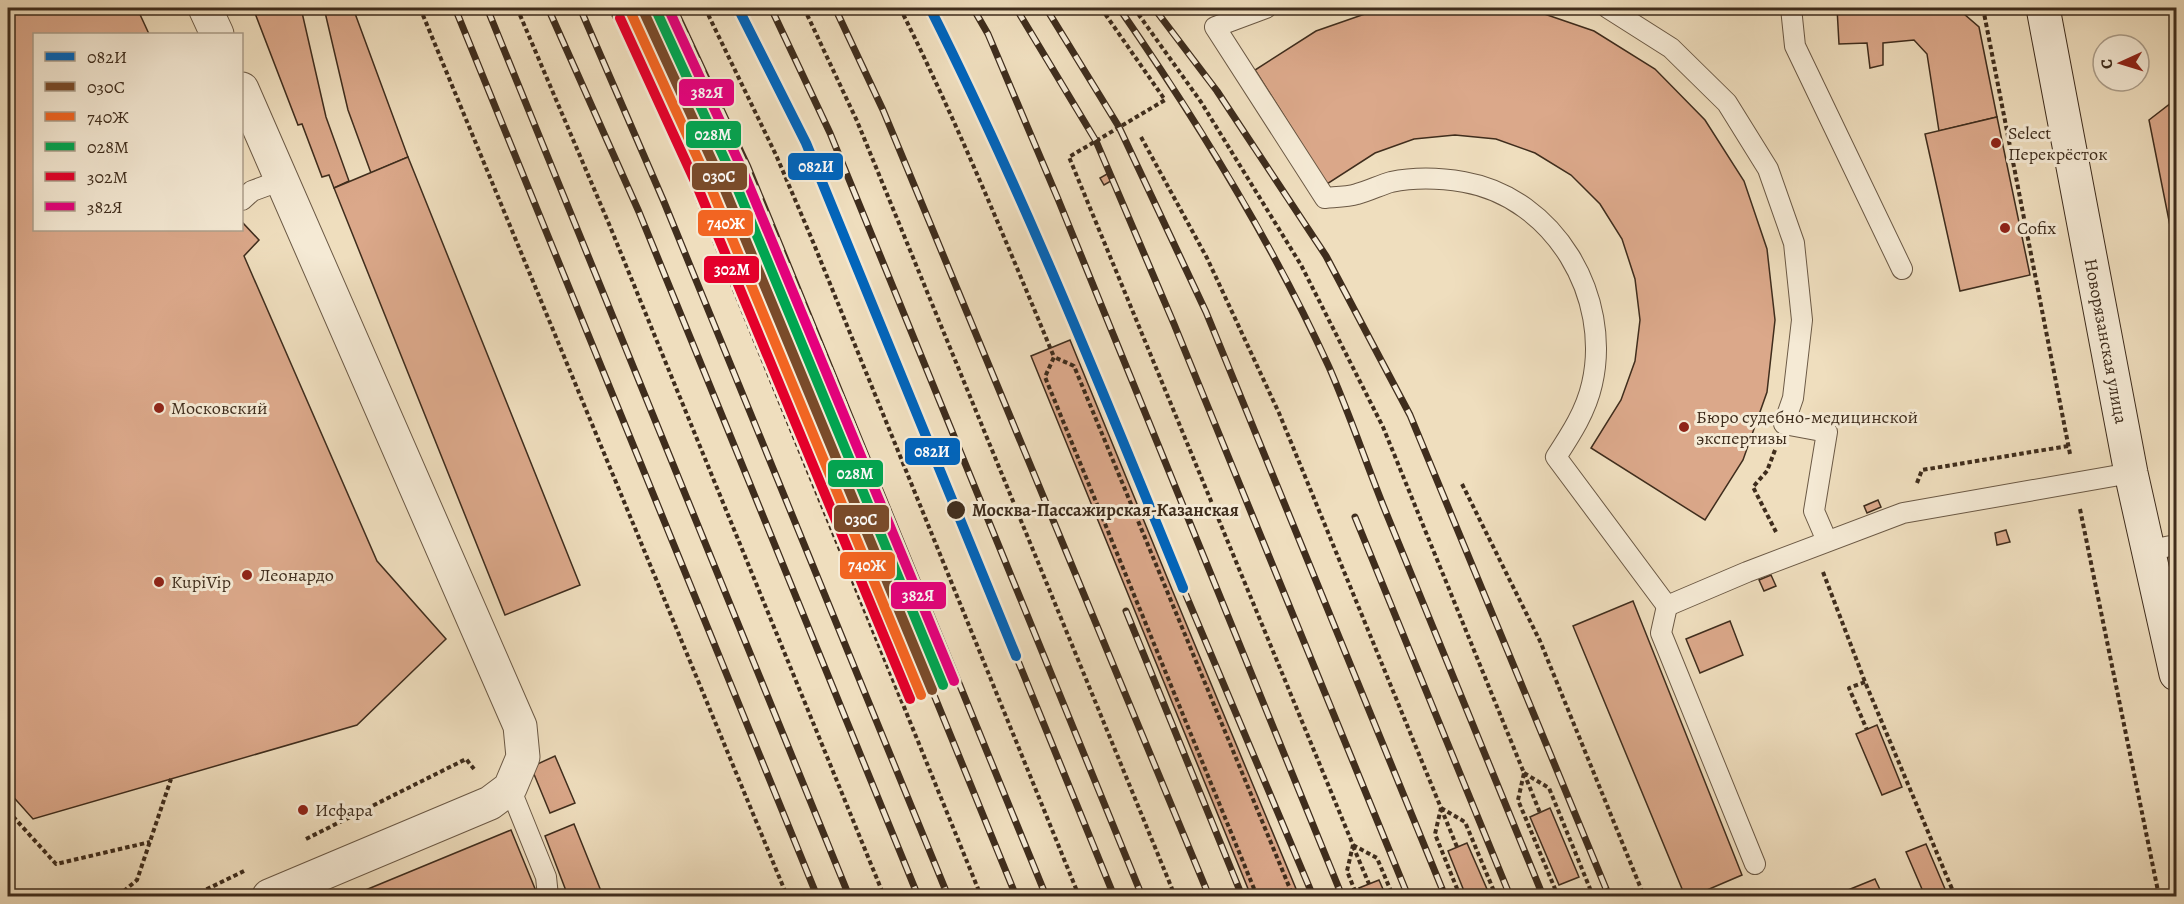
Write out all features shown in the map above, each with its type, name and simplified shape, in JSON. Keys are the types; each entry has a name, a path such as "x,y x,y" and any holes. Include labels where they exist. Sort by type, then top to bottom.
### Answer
{"street":[{"path":"205,8 217,33"},
{"name":"Новорязанская улица","path":"2043,8 2131,473 2163,548 2176,674"},
{"path":"243,91 520,726 523,756 510,788 490,803 269,897"}],"lane":[{"path":"1266,8 1215,27 1325,198 1356,195 1391,182 1429,178 1466,182 1502,194 1534,214 1560,241 1580,273 1593,309 1597,346 1592,384 1580,419 1556,457 1667,606 1661,633 1755,864"},
{"path":"1608,8 1671,48 1727,103 1768,169 1794,243 1802,320 1793,398 1784,424 1827,432 1814,511 1827,541"},
{"path":"1791,8 1795,46 1902,269"},
{"path":"243,199 252,191 282,180"},
{"path":"1667,606 1827,541 1903,513 2131,473"},
{"path":"510,788 546,877 548,897"}],"path":[{"path":"420,8 787,897"},
{"path":"517,8 609,224 884,897"},
{"path":"610,8 693,189 981,897"},
{"path":"705,8 776,155 811,237 1079,897"},
{"path":"804,8 857,121 1175,897"},
{"path":"900,8 946,102 1054,357 1074,366 1293,897"},
{"path":"1101,8 1165,100 1069,157 1369,884"},
{"path":"1134,8 1201,102 1306,275 1383,427 1540,813"},
{"path":"1141,137 1228,301 1280,413 1457,847"},
{"path":"1054,357 1045,377 1257,897"},
{"path":"1784,424 1767,471 1753,487 1787,557"},
{"path":"1462,484 1540,641 1644,897"},
{"path":"1867,730 1849,688 1865,682 1955,897"},
{"path":"298,843 466,759 474,769"},
{"path":"464,775 482,765"},
{"path":"1524,773 1518,800 1558,897"},
{"path":"1524,773 1549,788 1593,897"},
{"path":"118,897 137,880 171,779"},
{"path":"1441,808 1435,834 1460,897"},
{"path":"1441,808 1465,822 1496,897"},
{"path":"8,811 56,864 150,842"},
{"path":"1353,845 1347,871 1357,897"},
{"path":"1353,845 1377,858 1393,897"},
{"path":"193,897 251,867"}],"building":[{"name":"Московский","path":"8,8 137,8 149,33 33,33 33,231 243,231 243,223 259,240 244,256 377,561 446,639 357,725 33,819 8,791"},
{"path":"253,8 301,8 326,117 349,181 334,188 329,175 322,177 302,124 298,125"},
{"path":"324,8 353,8 408,157 371,173 348,110"},
{"path":"1382,8 1527,8 1594,31 1655,69 1705,120 1744,181 1767,249 1775,320 1767,392 1743,460 1705,520 1591,448 1621,400 1635,361 1640,320 1635,279 1622,239 1600,204 1571,175 1535,153 1496,139 1455,135 1414,139 1375,153 1327,184 1255,70 1316,31"},
{"path":"1837,8 1957,8 1979,27 1997,117 1939,131 1927,54 1914,40 1883,43 1883,65 1870,68 1867,43 1839,44"},
{"path":"2176,99 2176,256 2149,120"},
{"path":"1997,117 2030,275 1960,291 1925,134"},
{"path":"408,157 580,585 505,615 334,188"},
{"path":"1107,174 1111,181 1104,185 1100,178"},
{"path":"1070,340 1299,896 1251,896 1031,356"},
{"path":"1878,500 1881,507 1867,513 1864,506"},
{"path":"2006,530 2010,542 1997,545 1995,533"},
{"path":"1771,575 1776,586 1764,591 1759,580"},
{"path":"1633,601 1742,875 1693,896 1685,896 1573,626"},
{"path":"1730,621 1743,655 1700,673 1686,639"},
{"path":"1877,725 1902,787 1882,795 1856,734"},
{"path":"555,756 575,803 550,813 531,767"},
{"path":"1550,808 1579,877 1559,885 1530,817"},
{"path":"574,824 603,896 568,896 545,836"},
{"path":"511,830 538,896 351,896"},
{"path":"1467,843 1490,896 1466,896 1448,851"},
{"path":"1926,844 1948,896 1925,896 1906,852"},
{"path":"1875,879 1883,896 1834,896 1843,892"},
{"path":"1379,880 1386,896 1363,896 1359,888"}],"railway":[{"path":"455,8 817,896"},
{"path":"487,8 849,896"},
{"path":"548,8 639,212 918,896"},
{"path":"580,8 664,202 948,896"},
{"path":"674,8 748,167 1046,896"},
{"path":"771,8 830,133 1142,896"},
{"path":"835,8 883,110 1209,896"},
{"path":"973,8 988,34 1058,199 1342,896"},
{"path":"1016,8 1096,141 1174,324 1408,896"},
{"path":"1046,8 1119,127 1206,312 1445,896"},
{"path":"1119,8 1205,138 1258,228 1307,320 1337,385 1387,515 1543,896"},
{"path":"1154,8 1217,91 1326,256 1410,415 1609,896"},
{"path":"1355,517 1510,896"},
{"path":"1183,588 1313,896"},
{"path":"1126,611 1242,896"},
{"path":"1016,656 1114,896"},
{"path":"932,690 1016,896"}],"transit line":[{"name":"030C","path":"642,8 720,178 932,690"},
{"name":"028М","path":"655,8 731,173 943,685"},
{"name":"382Я","path":"668,8 742,169 954,681"},
{"name":"082И","path":"738,8 806,143 1016,656"},
{"name":"082И","path":"930,8 1031,223 1183,588"},
{"name":"740Ж","path":"631,13 709,183 921,695"},
{"name":"302М","path":"620,18 698,188 910,699"}],"place":[{"name":"Select Перекрёсток","path":"1996,143"},
{"name":"Cofix","path":"2005,228"},
{"name":"Московский","path":"159,408"},
{"name":"Бюро судебно-медицинской экспертизы","path":"1684,427"},
{"name":"Москва-Пассажирская-Казанская","path":"956,510"},
{"name":"Леонардо","path":"247,575"},
{"name":"KupiVip","path":"159,582"},
{"name":"Исфара","path":"303,810"}]}
